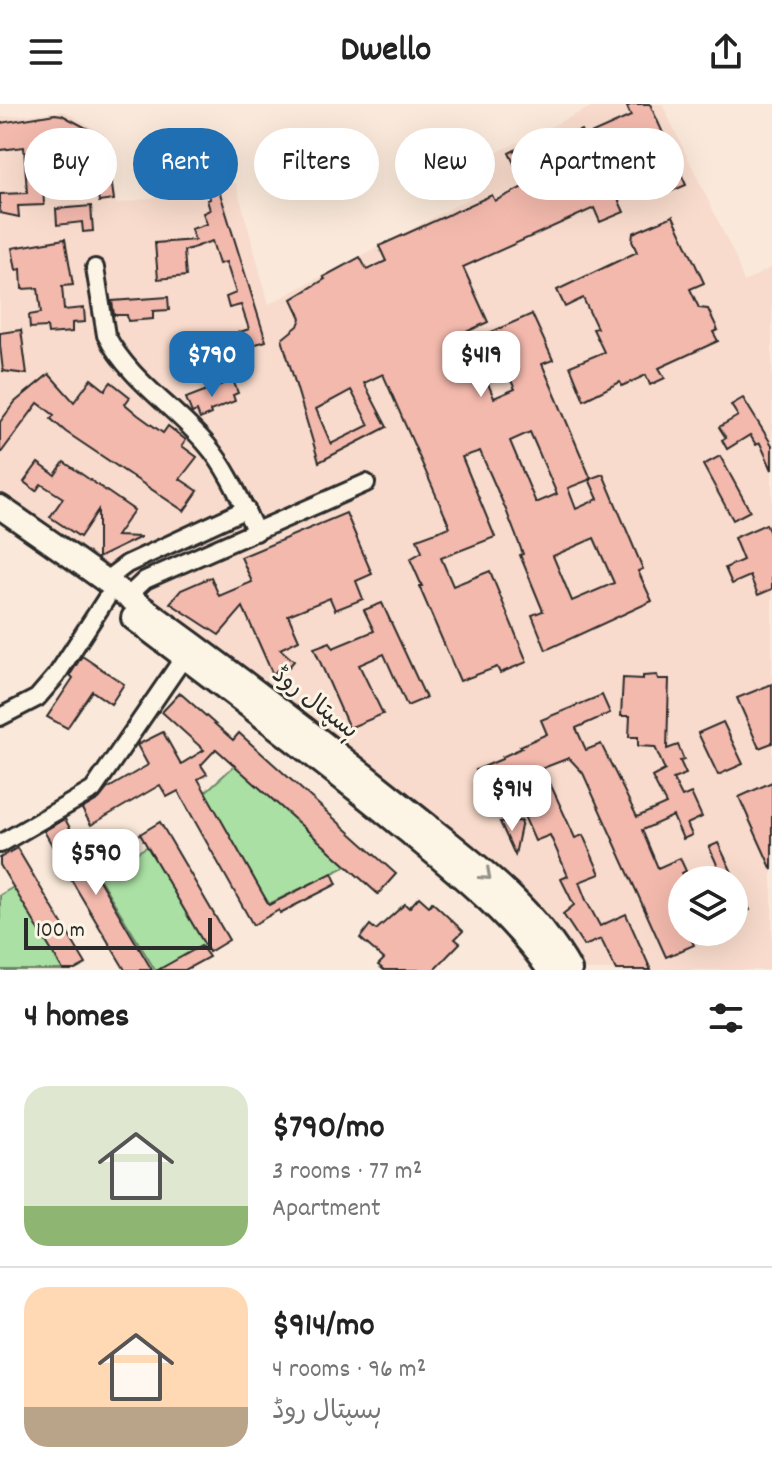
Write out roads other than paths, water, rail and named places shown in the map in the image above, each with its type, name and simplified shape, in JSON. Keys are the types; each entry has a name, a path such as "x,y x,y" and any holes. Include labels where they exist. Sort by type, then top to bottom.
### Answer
{"main road":[{"name":"ہسپتال روڈ","path":"0,507 342,758 470,860 535,919 570,970"},
{"name":"ہسپتال روڈ","path":"0,525 114,592 184,657 344,779 453,869 504,916 533,947 549,970"}],"street":[{"path":"95,268 106,335 110,342 122,361 206,443 246,509 256,532"},
{"path":"114,592 366,483"},
{"path":"0,717 37,698 56,676 114,592 127,564 246,509"},
{"path":"0,844 93,790 184,657"}]}
